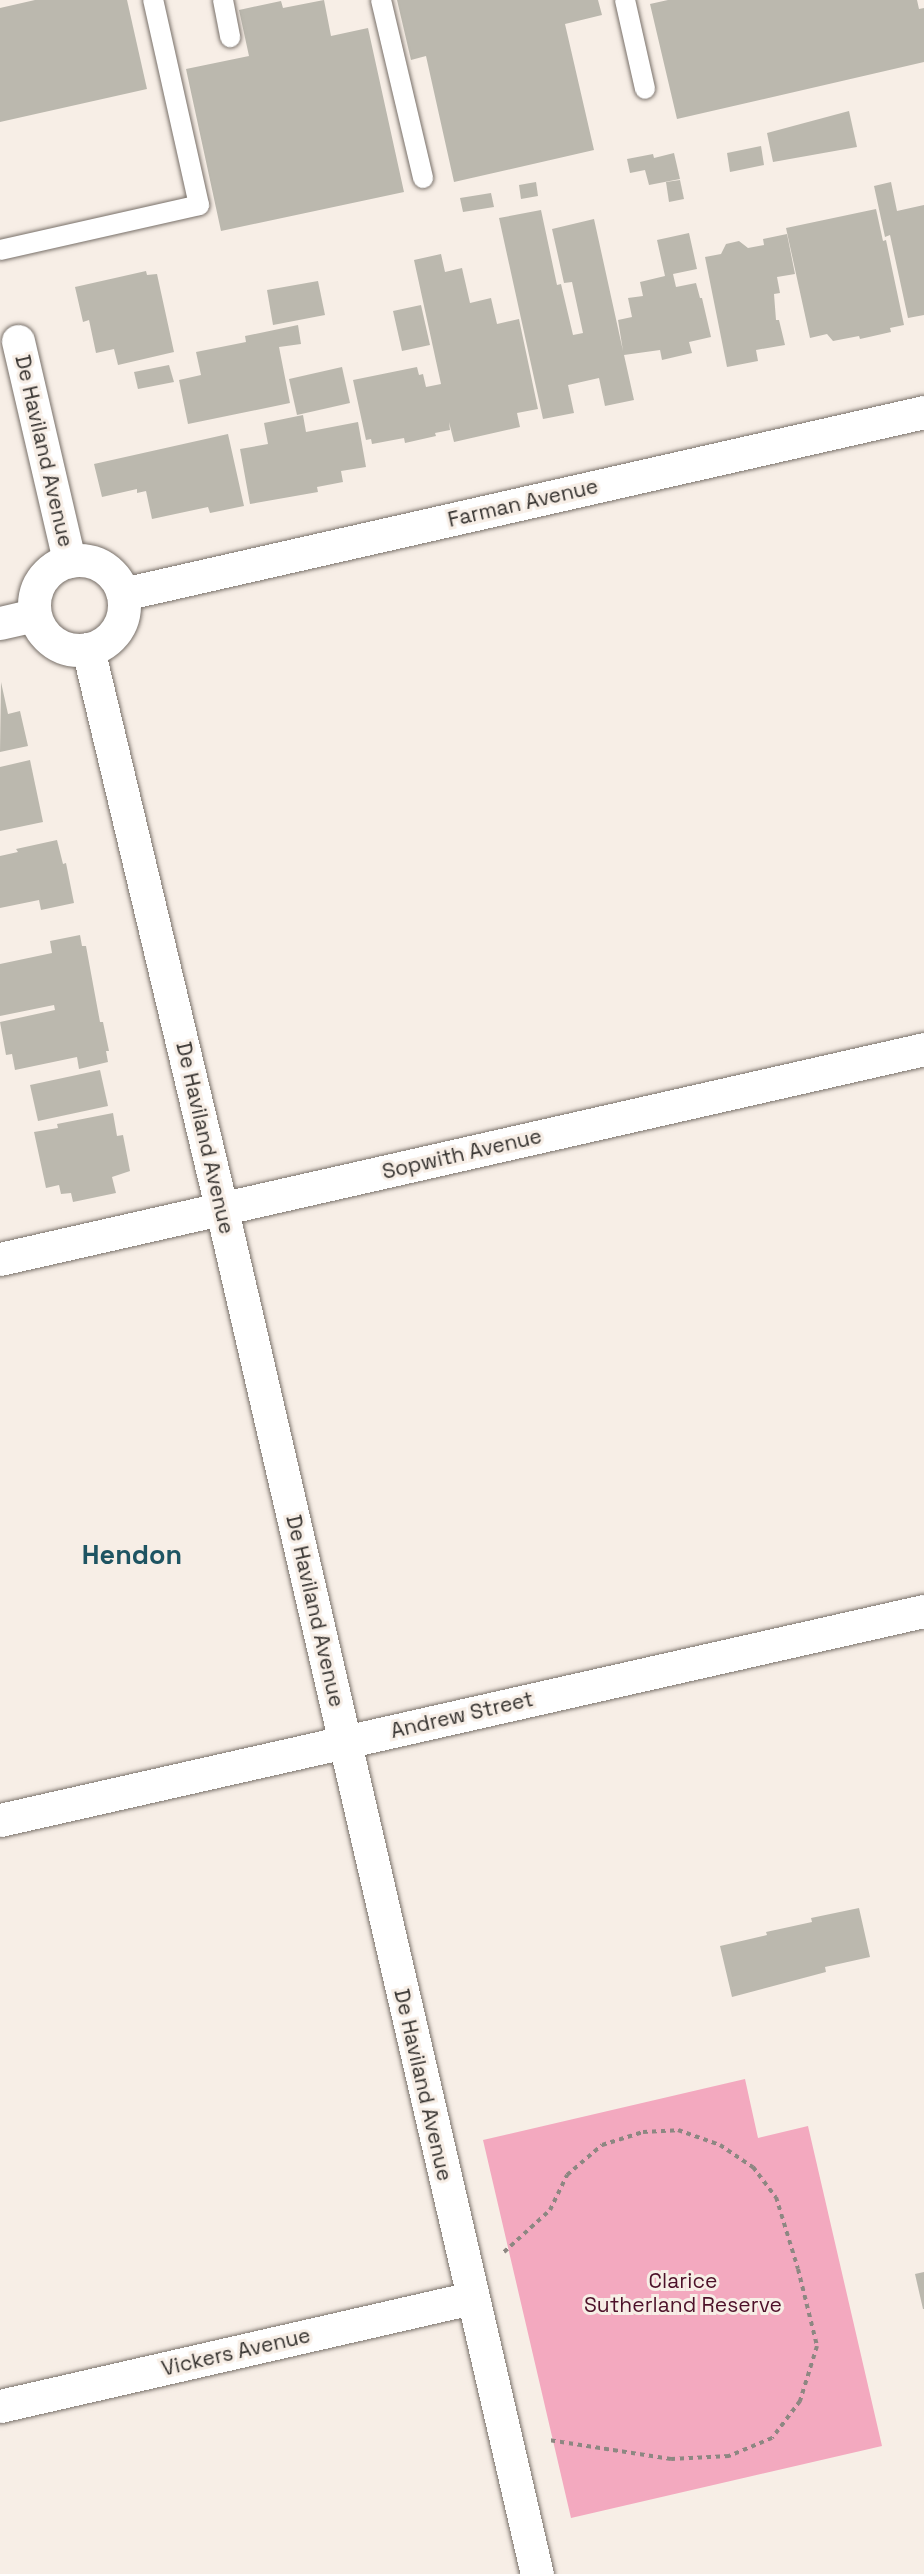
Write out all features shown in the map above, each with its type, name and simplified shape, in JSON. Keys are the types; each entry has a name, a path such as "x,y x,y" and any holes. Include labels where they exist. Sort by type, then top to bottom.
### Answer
{"street":[{"name":"De Haviland Avenue","path":"18,341 69,561"},
{"name":"Farman Avenue","path":"123,594 924,412"},
{"path":"69,561 95,563 108,571 117,581 123,594 124,607 121,621 106,641 88,649 71,650 55,643 40,628 34,615 36,592 43,578 53,568 69,561"},
{"path":"0,623 34,615"},
{"name":"De Haviland Avenue","path":"88,649 222,1208 537,2574"},
{"name":"Sopwith Avenue","path":"0,1259 924,1049"},
{"name":"Andrew Street","path":"0,1820 924,1611"},
{"name":"Vickers Avenue","path":"0,2406 472,2298"}],"lane":[{"path":"0,250 199,205 153,0"},
{"path":"223,0 230,37"},
{"path":"381,0 423,178"},
{"path":"625,0 645,89"}],"path":[{"path":"504,2252 550,2210 567,2175 602,2145 643,2132 678,2130 720,2145 753,2167 777,2197 817,2346 800,2401 772,2438 729,2456 671,2459 548,2440"}],"green space":[{"name":"Clarice Sutherland Reserve","path":"745,2079 758,2138 808,2126 882,2446 571,2518 483,2140"}],"building":[{"path":"35,0 127,0 147,89 0,122 0,8"},
{"path":"324,0 331,36 368,28 404,192 221,231 186,69 249,56 239,10 281,1 283,8"},
{"path":"397,0 598,0 602,15 565,24 594,150 454,182 426,56 411,60"},
{"path":"668,0 917,0 919,9 924,8 924,62 677,119 650,4"},
{"path":"849,111 857,147 773,162 767,133"},
{"path":"761,146 764,165 730,172 727,153"},
{"path":"674,153 680,179 649,185 645,170 630,173 627,159 653,154 654,158"},
{"path":"680,180 684,199 669,202 666,182"},
{"path":"536,182 538,196 521,199 519,185"},
{"path":"891,182 897,211 924,205 924,315 908,318 890,235 885,237 874,186"},
{"path":"491,193 494,207 463,212 460,198"},
{"path":"876,209 883,241 886,240 904,325 890,328 891,332 860,339 859,336 833,341 827,334 810,338 786,228"},
{"path":"541,210 557,285 561,284 573,335 583,333 572,282 564,283 552,229 594,219 623,351 618,320 632,317 628,298 643,296 640,282 665,276 657,240 689,233 697,269 673,274 676,287 696,283 711,337 689,342 692,353 662,360 660,350 624,355 634,400 605,406 599,378 568,385 574,413 543,419 499,218"},
{"path":"787,234 795,274 777,277 780,293 774,294 776,320 779,320 785,345 756,350 758,361 727,367 705,257 721,254 726,244 739,241 748,248 764,245 763,239"},
{"path":"441,254 445,272 462,268 470,303 491,298 497,324 519,319 538,409 517,413 520,427 454,442 449,422 450,430 435,433 436,436 405,443 404,438 372,444 371,439 366,440 353,380 417,367 419,375 423,374 426,387 441,384 414,260"},
{"path":"146,271 147,275 157,274 174,352 118,365 114,349 96,353 89,320 83,322 75,287"},
{"path":"318,281 325,315 273,325 267,290"},
{"path":"421,305 430,345 402,351 393,311"},
{"path":"298,325 301,344 279,347 290,403 188,424 179,380 201,375 196,352 246,342 245,336"},
{"path":"169,365 174,382 138,389 134,372"},
{"path":"342,367 350,403 297,415 289,379"},
{"path":"303,415 306,432 358,422 366,467 341,471 343,482 317,487 318,492 250,504 240,449 268,444 264,423"},
{"path":"228,434 244,506 210,513 208,507 152,519 146,491 137,493 137,489 102,497 94,464"},
{"path":"1,682 8,714 20,711 28,746 0,752"},
{"path":"30,760 43,822 0,831 0,767"},
{"path":"57,840 63,864 66,863 74,903 41,910 39,900 0,908 0,856 18,852 16,849"},
{"path":"80,935 82,946 86,946 100,1022 103,1022 109,1051 106,1051 108,1062 79,1069 77,1057 15,1070 12,1054 6,1055 0,1022 55,1010 54,1005 0,1016 0,964 52,953 50,941"},
{"path":"100,1070 108,1106 38,1121 30,1085"},
{"path":"113,1113 117,1136 123,1135 130,1171 112,1177 116,1193 73,1202 71,1193 61,1194 59,1185 46,1188 34,1132 58,1128 57,1124"},
{"path":"859,1908 870,1957 825,1967 826,1972 732,1997 720,1946 767,1935 766,1932 812,1922 811,1918"},
{"path":"924,2272 924,2309 923,2309 915,2274"}],"district":[{"name":"Hendon","path":"132,1555"}]}
